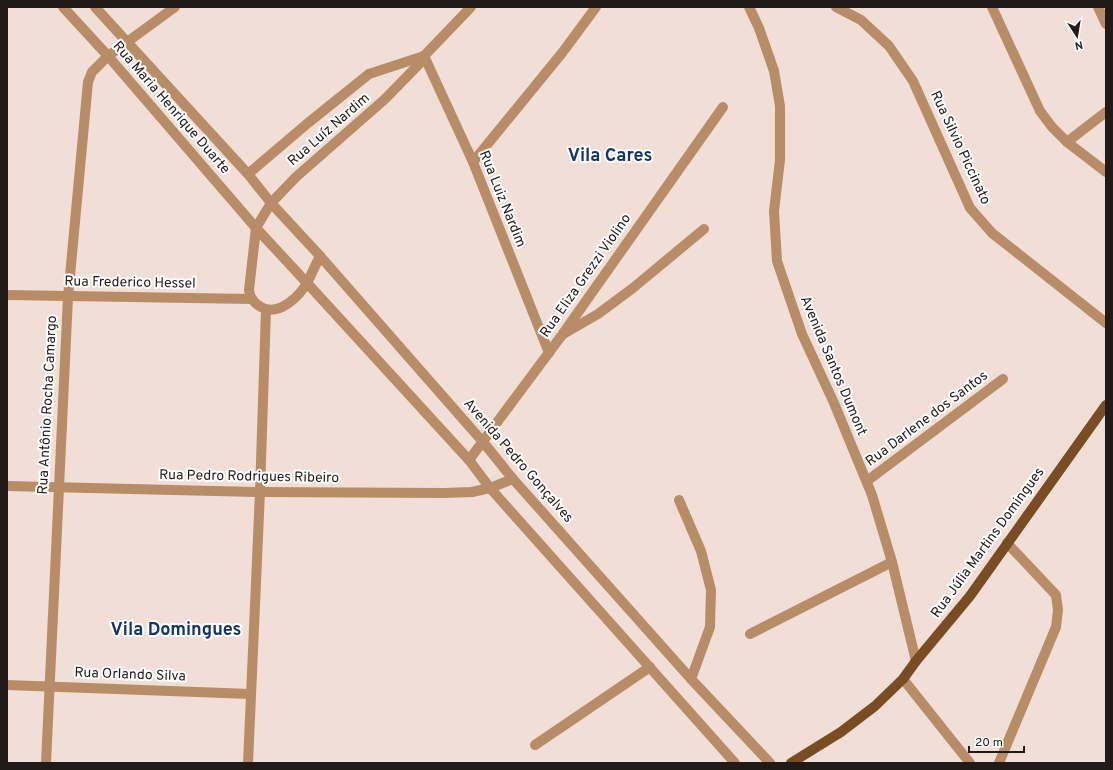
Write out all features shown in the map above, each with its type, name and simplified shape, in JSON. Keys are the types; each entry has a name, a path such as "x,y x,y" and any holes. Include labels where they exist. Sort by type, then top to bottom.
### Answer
{"main road":[{"name":"Rua Júlia Martins Domingues","path":"791,763 841,732 875,706 903,679 970,596 1106,405"}],"street":[{"name":"Rua Maria Henrique Duarte","path":"63,7 108,56 256,228"},
{"name":"Rua Maria Henrique Duarte","path":"95,7 248,174"},
{"name":"Rua Antônio Rocha Camargo","path":"46,763 68,297 88,82 92,72 108,56 175,7"},
{"name":"Rua Luíz Nardim","path":"256,228 270,203 296,177 385,99 471,7"},
{"path":"473,162 562,53 596,7"},
{"name":"Avenida Santos Dumont","path":"748,7 758,28 774,71 780,106 780,160 774,211 777,261 802,334 834,403 867,481 892,562 916,661"},
{"name":"Rua Silvio Piccinato","path":"836,7 861,20 889,46 913,81 970,208 992,232 1106,324"},
{"path":"992,7 1040,111 1052,127 1068,142 1106,172"},
{"path":"1098,7 1106,24"},
{"name":"Rua Luíz Nardim","path":"248,174 369,74 424,57"},
{"name":"Rua Luiz Nardim","path":"424,57 473,162 549,353"},
{"name":"Rua Eliza Grezzi Violino","path":"469,460 562,335 723,107"},
{"path":"1068,142 1106,112"},
{"name":"Avenida Pedro Gonçalves","path":"248,174 270,203 320,256 483,442 513,479 691,679 770,763"},
{"path":"256,228 469,460 490,488 735,763"},
{"path":"256,228 249,290 252,299 258,306 266,310 279,308 294,300 307,283 320,256"},
{"path":"562,335 598,314 621,297 704,229"},
{"name":"Rua Frederico Hessel","path":"7,295 252,299"},
{"path":"248,763 260,492 266,310"},
{"name":"Rua Darlene dos Santos","path":"867,481 1003,379"},
{"name":"Rua Pedro Rodrigues Ribeiro","path":"7,486 260,492 444,493 472,492 490,488 513,479"},
{"path":"679,500 701,551 711,590 710,627 691,679"},
{"path":"999,763 1056,627 1058,610 1056,594 1007,543"},
{"path":"750,634 892,562"},
{"path":"534,745 650,667"},
{"path":"903,679 970,763"},
{"name":"Rua Orlando Silva","path":"7,685 251,694"}],"district":[{"name":"Vila Cares","path":"610,156"},
{"name":"Vila Domingues","path":"176,630"}]}
